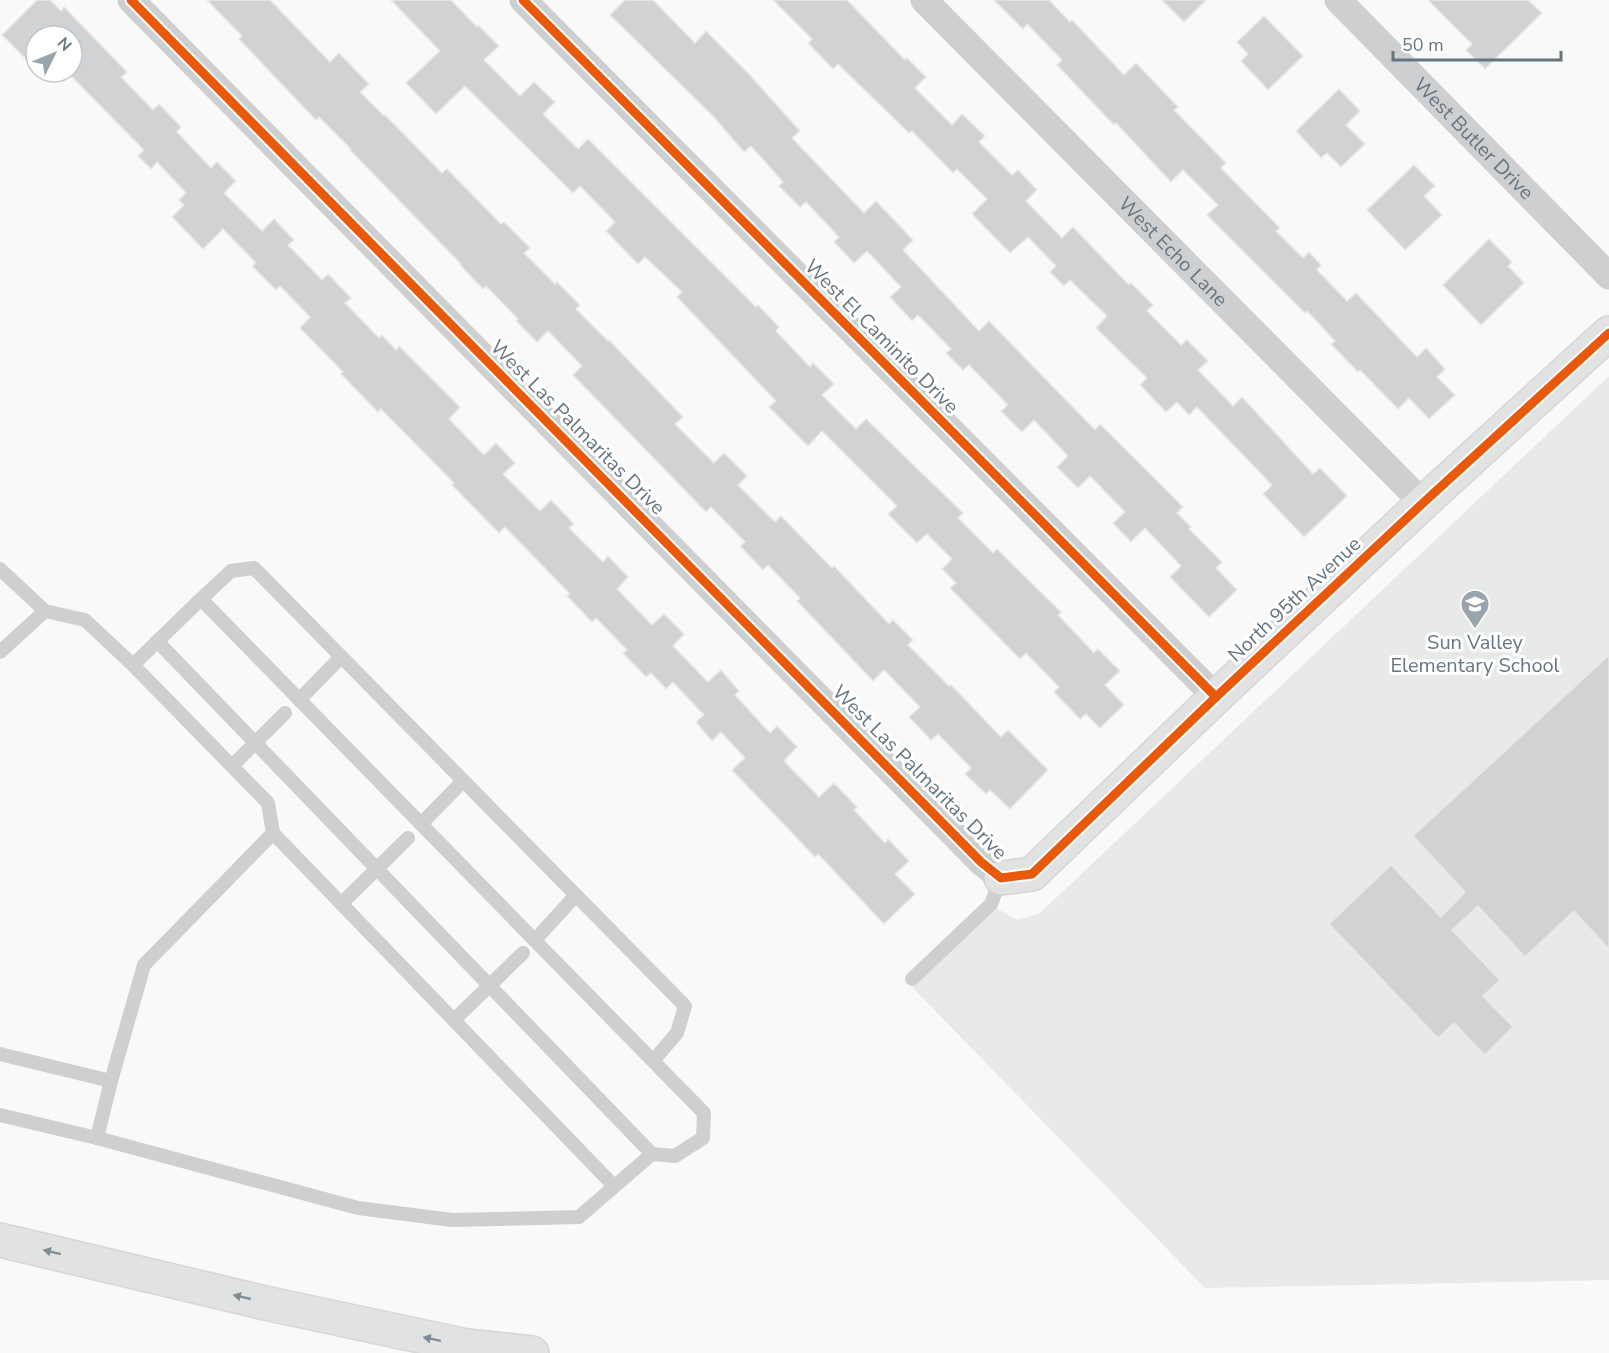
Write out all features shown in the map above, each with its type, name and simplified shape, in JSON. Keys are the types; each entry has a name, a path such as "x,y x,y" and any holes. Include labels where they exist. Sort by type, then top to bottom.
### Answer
{"main road":[{"name":"North 95th Avenue","path":"1001,878 1032,874 1423,502 1609,333"},
{"path":"0,1240 265,1303 467,1346 532,1353"}],"street":[{"name":"West Las Palmaritas Drive","path":"131,0 956,836 1001,878"},
{"name":"West El Caminito Drive","path":"523,0 1216,697"},
{"name":"West Echo Lane","path":"924,0 1423,502"},
{"name":"West Butler Drive","path":"1338,0 1609,276"}],"lane":[{"path":"133,665 231,571 254,568 685,1006 677,1033 653,1061"},
{"path":"0,569 45,611 85,620 133,665 268,803 273,833 614,1186"},
{"path":"157,641 652,1154 675,1156 703,1138 704,1113 201,599"},
{"path":"0,652 45,611"},
{"path":"299,700 341,657"},
{"path":"232,766 285,713"},
{"path":"421,824 463,781"},
{"path":"96,1138 144,965 273,833"},
{"path":"342,903 408,838"},
{"path":"912,979 991,904 1001,878"},
{"path":"535,940 576,895"},
{"path":"454,1020 523,952"},
{"path":"0,1054 111,1081"},
{"path":"0,1115 96,1138 358,1208 452,1220 579,1217 652,1154"}],"shaded area":[{"name":"Sun Valley Elementary School","path":"1609,376 1609,1280 1205,1288 912,987 996,908 1018,920 1040,913"}],"building":[{"path":"37,0 50,0 61,11 64,7 80,24 24,24 24,57 2,35"},
{"path":"207,0 270,0 330,62 339,53 369,84 360,92 442,173 447,169 501,224 504,222 530,248 524,253 580,305 576,309 683,417 675,424 714,463 724,453 747,476 738,485 775,522 781,516 832,568 834,566 889,624 893,620 913,640 908,645 949,686 951,685 1001,737 1008,730 1048,770 1010,809 990,790 986,794 965,774 971,768 938,734 931,740 909,717 920,707 884,670 873,681 797,601 800,598 768,565 763,570 740,546 745,542 711,507 706,512 573,375 582,366 548,331 537,342 516,321 518,319 486,286 483,289 351,149 319,117 316,120 239,39 242,36"},
{"path":"391,0 451,0 477,27 478,25 499,46 484,60 520,96 534,82 555,102 543,114 578,149 588,139 756,307 758,305 779,327 776,331 810,367 813,363 834,384 822,395 856,429 866,419 963,513 958,518 993,553 997,549 1061,612 1058,615 1094,653 1098,649 1120,671 1105,685 1124,705 1100,728 1086,714 1080,719 1054,692 1059,687 1026,653 1020,659 950,588 956,583 942,569 952,559 927,534 917,543 888,514 897,506 822,431 808,446 769,407 776,401 677,297 682,292 645,257 638,264 606,231 615,222 580,186 573,193 465,86 436,114 406,83 440,51"},
{"path":"625,0 653,0 695,43 706,31 800,131 792,138 864,213 876,201 913,240 903,250 979,331 989,321 1095,430 1100,424 1183,507 1177,513 1191,527 1189,529 1222,562 1216,568 1237,590 1209,617 1170,577 1181,566 1145,528 1131,542 1113,523 1125,512 1090,476 1078,488 1057,467 1068,456 1034,420 1022,432 1001,411 1008,405 969,365 963,370 946,353 951,349 918,315 912,321 890,297 901,287 867,251 854,263 834,242 839,237 806,202 800,207 779,186 783,182 751,146 744,152 713,116 610,15"},
{"path":"773,0 847,0 905,60 907,58 926,77 915,88 952,125 962,114 985,136 979,142 1012,175 1018,170 1037,190 1026,201 1062,238 1073,227 1129,285 1131,283 1153,305 1147,311 1181,345 1187,340 1208,361 1198,370 1233,406 1242,397 1313,474 1320,468 1347,496 1304,537 1263,494 1272,485 1197,407 1189,415 1177,402 1166,412 1140,385 1147,378 1096,328 1107,316 1070,280 1064,286 1050,272 1056,266 1028,237 1010,253 972,214 987,199 957,169 953,173 912,131 909,133 838,64 833,69 808,43 812,39"},
{"path":"994,0 1049,0 1070,22 1072,20 1124,75 1136,63 1178,107 1174,110 1226,163 1221,168 1280,228 1276,231 1303,258 1309,252 1321,265 1317,270 1347,301 1356,293 1417,357 1426,348 1445,369 1437,377 1455,395 1429,419 1409,398 1398,409 1331,344 1335,341 1307,311 1305,313 1207,215 1218,205 1183,170 1171,182 1057,65 1062,60 1027,24 1023,29"},
{"path":"1162,0 1206,0 1184,22"},
{"path":"1428,0 1528,0 1542,13 1485,69 1466,50 1472,44"},
{"path":"1264,16 1303,56 1268,90 1241,61 1248,54 1237,42"},
{"path":"84,28 127,72 121,77 153,110 159,104 181,127 177,132 211,168 217,162 236,181 224,193 262,231 274,219 294,240 288,245 322,280 328,274 351,298 345,303 379,338 382,335 396,350 399,346 460,407 449,419 484,455 496,443 515,463 503,474 540,511 551,500 574,524 569,528 603,562 608,556 628,577 617,589 652,625 664,614 684,634 673,646 708,682 721,670 739,691 735,695 770,733 777,726 797,747 784,761 819,797 834,783 857,807 854,810 885,843 888,839 909,861 895,874 915,894 884,924 818,854 815,857 732,770 745,758 721,732 712,741 696,722 704,715 673,682 666,689 651,673 646,677 623,653 627,650 596,618 592,622 567,596 570,594 505,527 499,533 452,485 454,483 381,409 378,412 341,374 343,372 300,328 310,317 280,286 276,290 252,266 256,263 223,229 203,249 172,217 184,205 179,200 186,193 157,162 151,169 138,156 144,150 79,84 84,84"},
{"path":"1339,89 1360,111 1346,125 1365,144 1341,167 1327,153 1321,158 1296,131"},
{"path":"1414,165 1435,186 1424,196 1442,215 1405,250 1367,210"},
{"path":"1489,239 1512,262 1508,266 1524,283 1481,325 1443,285"},
{"path":"1609,655 1609,949 1574,911 1525,957 1478,906 1452,930 1500,980 1483,996 1513,1027 1485,1055 1454,1023 1438,1038 1329,924 1391,865 1441,917 1465,892 1413,836"}],"cycle path":[{"path":"131,0 981,862 1001,878 1032,874 1216,697 1609,333"},
{"path":"523,0 1216,697"}],"place":[{"name":"Sun Valley Elementary School","path":"1475,630"}]}
